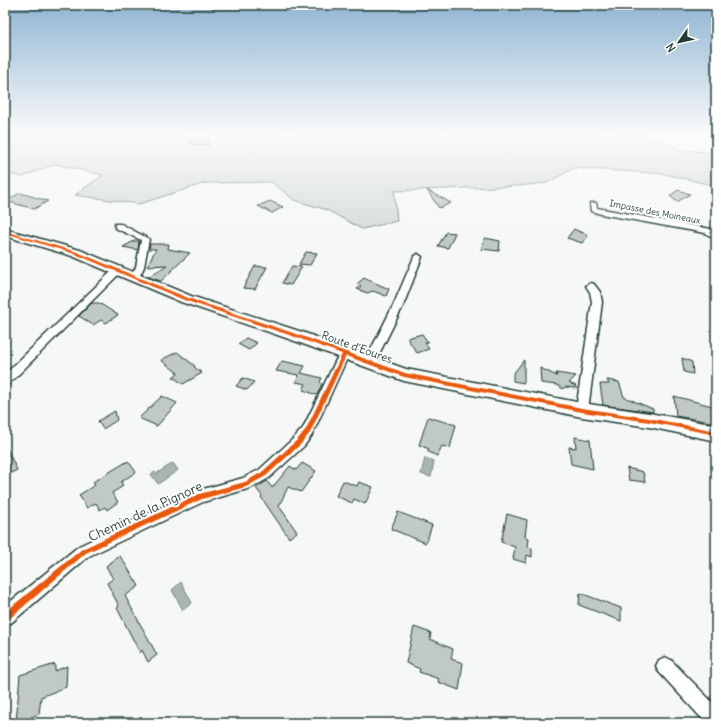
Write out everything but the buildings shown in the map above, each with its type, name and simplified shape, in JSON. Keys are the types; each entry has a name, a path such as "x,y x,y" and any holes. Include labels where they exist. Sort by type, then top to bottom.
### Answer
{"street":[{"name":"Impasse des Moineaux","path":"593,204 594,209 604,212 639,217 708,231 716,237"},
{"path":"118,226 145,239 140,267 135,277"},
{"name":"Route d'Eoures","path":"5,232 76,254 186,299 297,336 404,375 582,410 649,420 716,433"},
{"path":"369,363 398,306 418,256"},
{"path":"5,381 118,270"},
{"path":"582,410 597,302 595,292 591,286"},
{"name":"Chemin de la Pignore","path":"5,617 84,551 201,496 225,488 246,484 264,474 299,442 308,431 344,354"},
{"path":"664,666 716,720"}],"shaded area":[{"path":"5,167 47,167 22,177 5,173"},
{"path":"68,167 716,167 716,186 665,174 574,168 547,183 517,186 394,191 397,221 362,229 327,210 294,200 272,182 205,183 139,204 75,195 103,175"},
{"path":"425,458 434,461 431,477 421,474"},
{"path":"173,463 178,470 158,484 151,474 155,472 156,474"},
{"path":"181,582 192,603 183,610 172,590"}],"cycle path":[{"path":"5,232 76,253 186,299 297,336 404,375 582,410 649,420 716,433"},
{"path":"5,617 84,551 201,496 246,484 264,474 299,442 308,431 344,354"}]}
